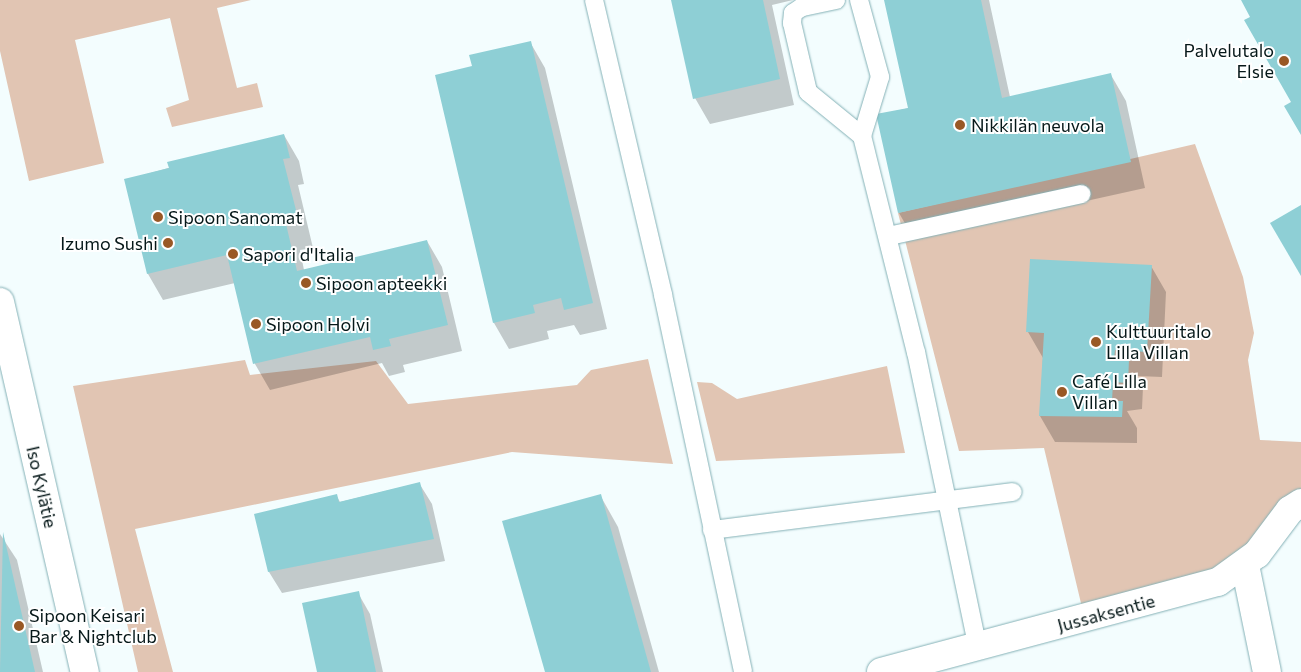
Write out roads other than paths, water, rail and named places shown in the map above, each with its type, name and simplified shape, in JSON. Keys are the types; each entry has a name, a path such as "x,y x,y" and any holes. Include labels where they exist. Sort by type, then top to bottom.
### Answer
{"street":[{"name":"Iso Kylätie","path":"2,315 85,672"},
{"name":"Jussaksentie","path":"882,672 978,648 1218,582 1244,565 1290,510 1301,503"},
{"path":"1244,565 1267,672"}],"lane":[{"path":"594,0 743,672"},
{"path":"836,0 802,7 793,14 792,22 808,92 862,136"},
{"path":"859,0 880,77 862,136 889,236 944,500 978,648"},
{"path":"889,236 1081,194"},
{"path":"712,530 1013,492"}],"place":[{"name":"Palvelutalo Elsie","path":"1284,61"},
{"name":"Nikkilän neuvola","path":"960,125"},
{"name":"Sipoon Sanomat","path":"158,217"},
{"name":"Izumo Sushi","path":"168,243"},
{"name":"Sapori d'Italia","path":"233,254"},
{"name":"Sipoon apteekki","path":"306,283"},
{"name":"Sipoon Holvi","path":"256,324"},
{"name":"Kulttuuritalo Lilla Villan","path":"1096,342"},
{"name":"Café Lilla Villan","path":"1062,392"},
{"name":"Sipoon Keisari Bar & Nightclub","path":"19,626"}]}
